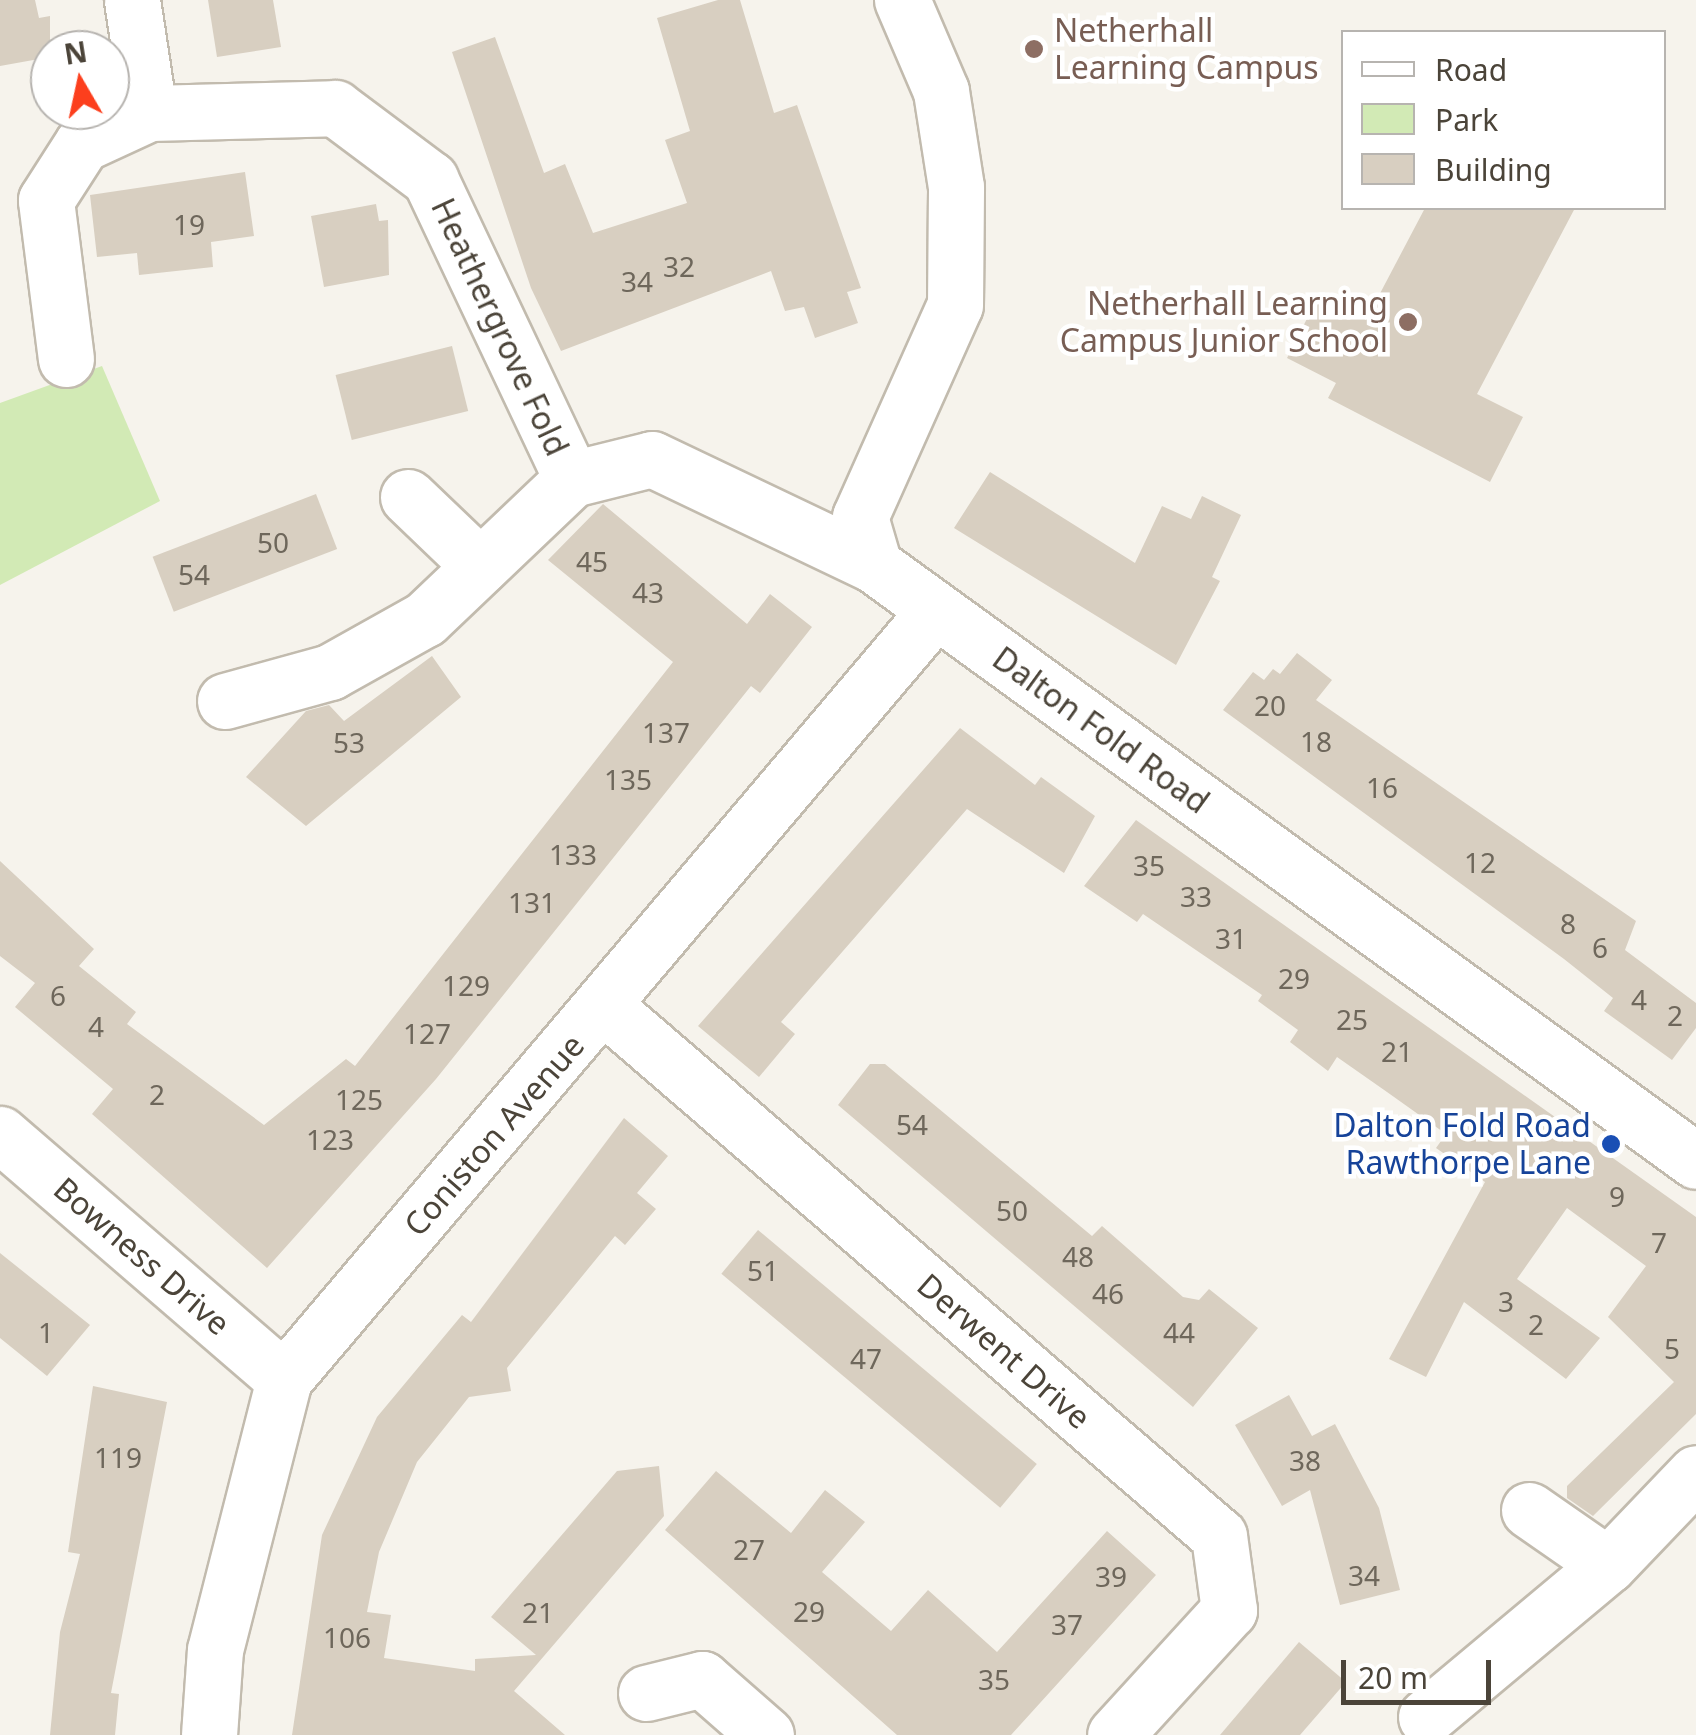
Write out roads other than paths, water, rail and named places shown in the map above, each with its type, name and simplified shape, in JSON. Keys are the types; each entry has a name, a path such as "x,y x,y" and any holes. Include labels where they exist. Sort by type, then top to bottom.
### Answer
{"street":[{"path":"132,0 149,113"},
{"path":"874,565 860,518 955,305 956,187 941,90 902,0"},
{"name":"Heathergrove Fold","path":"66,359 46,200 82,144 149,113 335,108 430,179 572,479"},
{"name":"Dalton Fold Road","path":"225,701 330,672 425,618 572,479 652,459 874,565 1696,1161"},
{"path":"408,497 480,566"},
{"name":"Coniston Avenue","path":"208,1735 215,1650 284,1379 605,1006 936,610"},
{"name":"Derwent Drive","path":"605,1006 1219,1536 1229,1610 1116,1735"},
{"name":"Bowness Drive","path":"0,1134 284,1379"},
{"path":"1426,1717 1608,1565 1696,1473"},
{"path":"1529,1510 1608,1565"},
{"path":"646,1694 702,1679 766,1735"}],"place":[{"name":"Netherhall Learning Campus","path":"1034,49"},
{"name":"Netherhall Learning Campus Junior School","path":"1408,322"},
{"name":"Dalton Fold Road Rawthorpe Lane","path":"1611,1144"}]}
